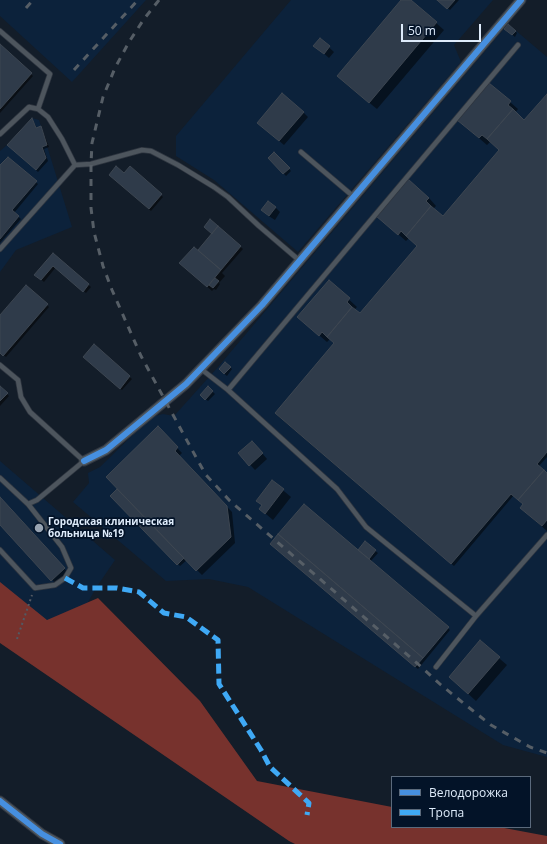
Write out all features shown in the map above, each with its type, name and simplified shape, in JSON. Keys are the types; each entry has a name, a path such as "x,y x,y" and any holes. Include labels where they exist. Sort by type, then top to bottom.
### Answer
{"street":[{"path":"84,461 106,450 166,402 201,369 262,305 521,0"},
{"path":"0,801 42,834 60,844"}],"lane":[{"path":"0,31 50,74 38,109"},
{"path":"228,390 518,44"},
{"path":"0,134 29,107 38,109 48,117 62,139 75,165"},
{"path":"0,249 75,165 91,164 142,150 151,151 178,165 219,190 300,261"},
{"path":"301,152 354,197"},
{"path":"0,365 18,380 22,397 30,412 84,461 37,500 28,504"},
{"path":"201,369 228,390 337,489 366,527 476,616"},
{"path":"0,478 28,504 62,547 71,568 65,578 55,585 35,588 0,550"},
{"path":"436,667 476,616 547,535"}],"path":[{"path":"16,639 35,588"}],"shaded area":[{"path":"0,0 146,0 72,82 0,16"},
{"path":"291,0 493,0 454,45 461,62 298,252 214,180 176,156 176,136"},
{"path":"508,24 547,57 547,757 503,745 248,587 209,579 166,581 73,502 89,483 88,473 100,467 151,417 163,414 174,416 218,367"},
{"path":"32,118 39,120 72,227 16,250 0,272 0,151"},
{"name":"Городская клиническая больница №19","path":"0,461 115,560 96,588 60,652 0,623"},
{"path":"0,582 47,620 98,598 200,701 257,781 391,807 391,828 504,828 547,836 547,844 295,844 0,643"}],"building":[{"path":"401,0 411,0 437,22 369,103 337,76"},
{"path":"437,0 455,0 447,9"},
{"path":"508,24 516,31 512,35 504,29"},
{"path":"320,38 330,46 324,54 313,46"},
{"path":"0,44 32,73 0,109"},
{"path":"489,83 511,101 508,105 513,109 487,139 482,135 479,138 457,120"},
{"path":"282,93 304,112 279,141 257,123"},
{"path":"547,94 547,452 537,464 544,470 518,500 511,494 451,564 275,413 334,343 327,337 352,307 360,313 417,246 406,236 431,206 443,216 499,150 487,139 513,109 524,120"},
{"path":"32,118 36,128 41,126 47,145 42,147 46,158 36,170 7,145"},
{"path":"274,152 290,168 283,174 268,158"},
{"path":"8,157 37,181 12,210 19,216 0,239 0,165"},
{"path":"116,166 124,173 130,166 162,194 149,209 109,175"},
{"path":"408,179 429,198 426,201 431,206 406,236 401,231 398,235 376,216"},
{"path":"268,201 276,207 269,216 261,210"},
{"path":"210,219 218,226 212,234 204,227"},
{"path":"218,226 241,246 221,270 198,250"},
{"path":"194,247 221,270 207,287 179,263"},
{"path":"53,253 89,284 83,292 53,266 41,280 34,275"},
{"path":"215,278 219,281 213,288 209,285"},
{"path":"329,280 350,298 347,302 352,307 327,337 322,332 319,336 297,317"},
{"path":"26,285 48,304 3,356 0,353 0,315"},
{"path":"94,344 130,376 120,389 83,357"},
{"path":"225,362 231,367 224,374 219,369"},
{"path":"0,386 8,393 0,401"},
{"path":"208,386 213,391 205,400 200,395"},
{"path":"158,426 178,447 175,451 227,506 231,537 196,571 106,477"},
{"path":"252,441 263,453 249,466 238,453"},
{"path":"544,470 547,473 547,520 542,526 520,508 523,504 518,500"},
{"path":"272,480 284,489 265,514 259,509 262,505 256,501"},
{"path":"117,489 184,558 177,565 110,496"},
{"path":"0,497 65,568 51,581 0,525"},
{"path":"304,504 449,627 423,658 278,534"},
{"path":"278,534 423,658 415,667 270,544"},
{"path":"365,541 376,550 369,559 358,550"},
{"path":"480,640 500,657 468,694 449,677"}],"railway":[{"path":"26,8 33,0"},
{"path":"74,70 138,0"},
{"path":"159,0 129,42 115,68 103,97 92,143 91,208 94,232 103,266 112,290 141,356 206,475 230,501 467,706 491,725 530,747 547,753"}],"marked path":[{"path":"65,578 83,588 117,588 139,592 164,613 186,617 218,640 219,684 261,750 270,767 309,803 307,815"}],"cycle path":[{"path":"84,461 106,450 186,384 262,305 521,0"},
{"path":"0,801 42,834 60,844"}],"place":[{"name":"Городская клиническая больница №19","path":"39,528"}]}
